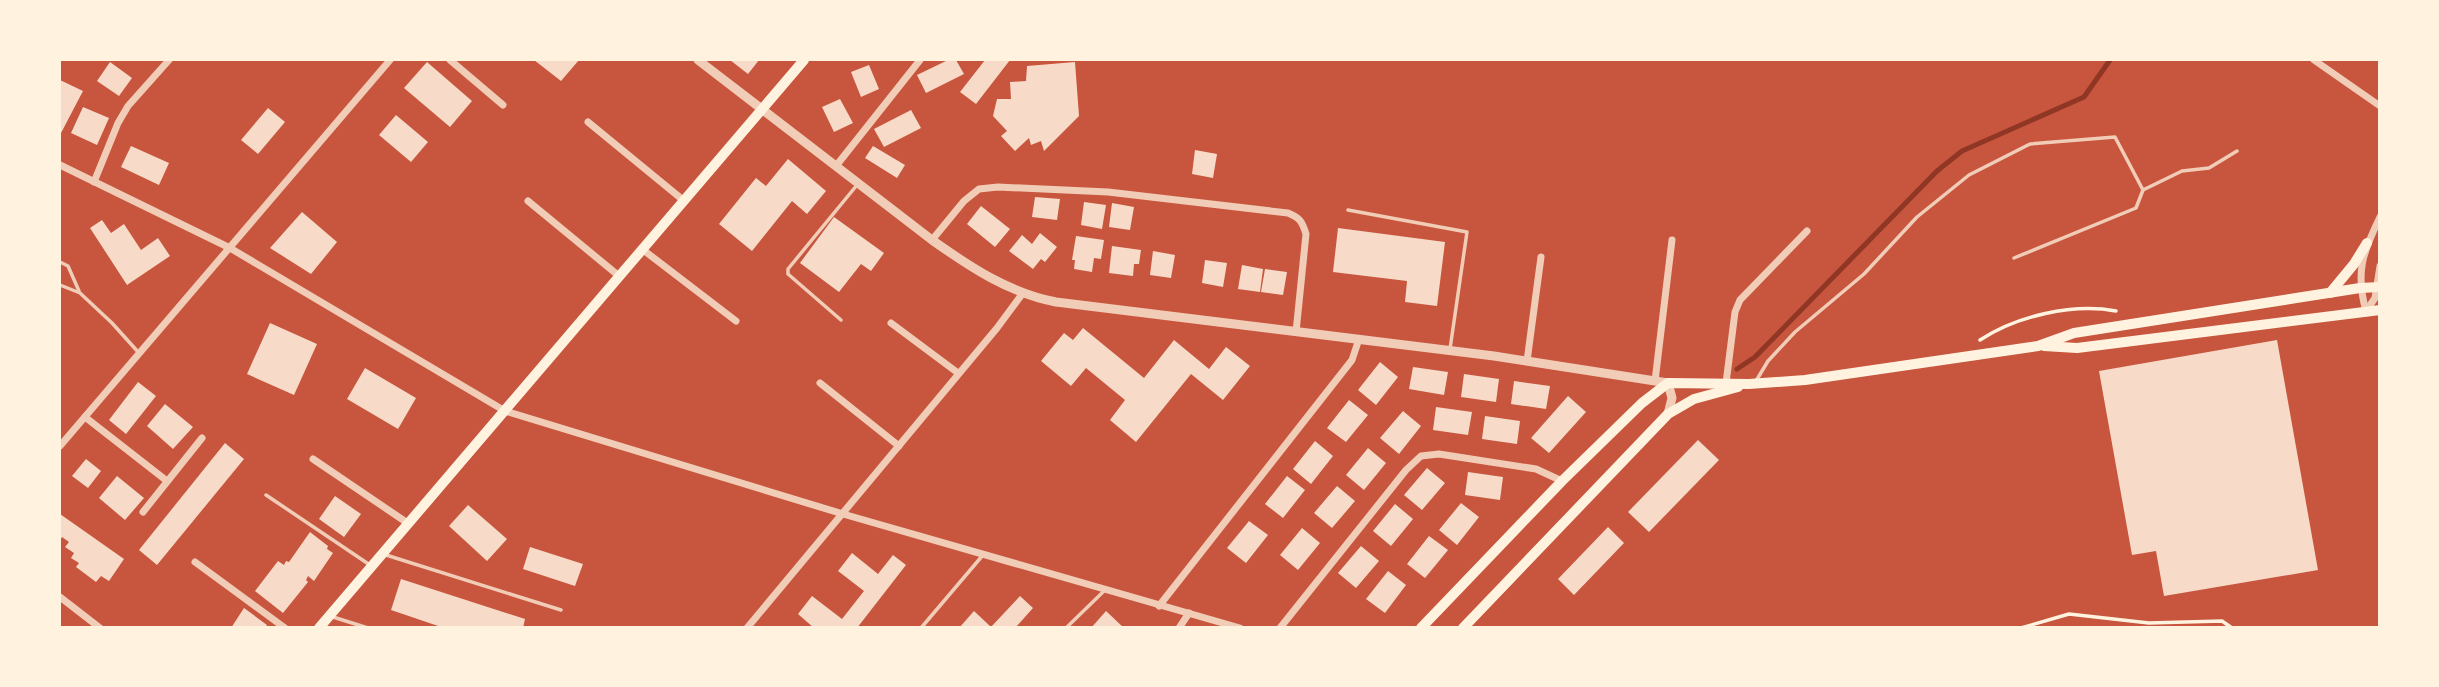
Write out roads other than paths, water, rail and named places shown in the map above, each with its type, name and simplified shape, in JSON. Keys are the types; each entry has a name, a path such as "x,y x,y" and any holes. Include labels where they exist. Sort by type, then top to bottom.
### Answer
{"main road":[{"path":"319,628 804,60"},
{"path":"2330,293 2367,243"},
{"path":"2038,346 2074,333 2360,288 2378,288"},
{"path":"1421,628 1562,481 1642,403 1668,383 1805,380 2038,346 2077,348 2379,310"},
{"path":"1463,628 1668,414 1694,399 1752,383"}],"street":[{"path":"94,181 128,106 169,60"},
{"path":"60,446 387,63 376,60"},
{"path":"450,60 503,105"},
{"path":"698,60 971,268 1023,293 1056,302 1527,361 1668,383 1672,398 1668,414"},
{"path":"836,166 920,60"},
{"path":"2314,60 2379,106"},
{"path":"588,122 683,201"},
{"path":"60,165 230,248 505,411 843,514 1240,628"},
{"path":"932,240 964,201 979,189 998,187 1108,192 1288,213 1303,222 1306,234 1296,332"},
{"path":"528,201 619,276"},
{"path":"2366,311 2360,288 2361,266 2367,243 2379,217"},
{"path":"1726,383 1735,312 1740,300 1807,231"},
{"path":"1655,381 1672,240"},
{"path":"642,248 736,321"},
{"path":"1527,361 1541,257"},
{"path":"2366,311 2378,288 2379,266"},
{"path":"747,628 997,328 1023,293"},
{"path":"891,323 958,373"},
{"path":"1159,606 1352,360 1359,339"},
{"path":"820,383 899,446"},
{"path":"85,417 167,481"},
{"path":"143,512 202,438"},
{"path":"1280,628 1406,470 1421,457 1449,456 1536,469 1562,481"},
{"path":"313,459 408,524"},
{"path":"195,562 285,628"},
{"path":"60,597 100,628"},
{"path":"1179,628 1189,613"}],"lane":[{"path":"1752,383 1794,332 1864,274 1917,216 1969,174 2030,144 2115,137 2143,190"},
{"path":"2014,258 2136,208 2143,190 2182,171 2209,168 2237,151"},
{"path":"841,320 788,274 788,269 858,183"},
{"path":"1348,210 1467,232 1450,351"},
{"path":"60,262 68,266 80,293"},
{"path":"60,285 80,293 112,323 139,354"},
{"path":"267,495 372,566"},
{"path":"382,554 561,610"},
{"path":"920,628 984,554"},
{"path":"1066,628 1105,590"},
{"path":"329,616 368,628"}],"waterway":[{"path":"1737,369 1755,357 1937,171 1962,151 2084,97 2110,60"}]}
